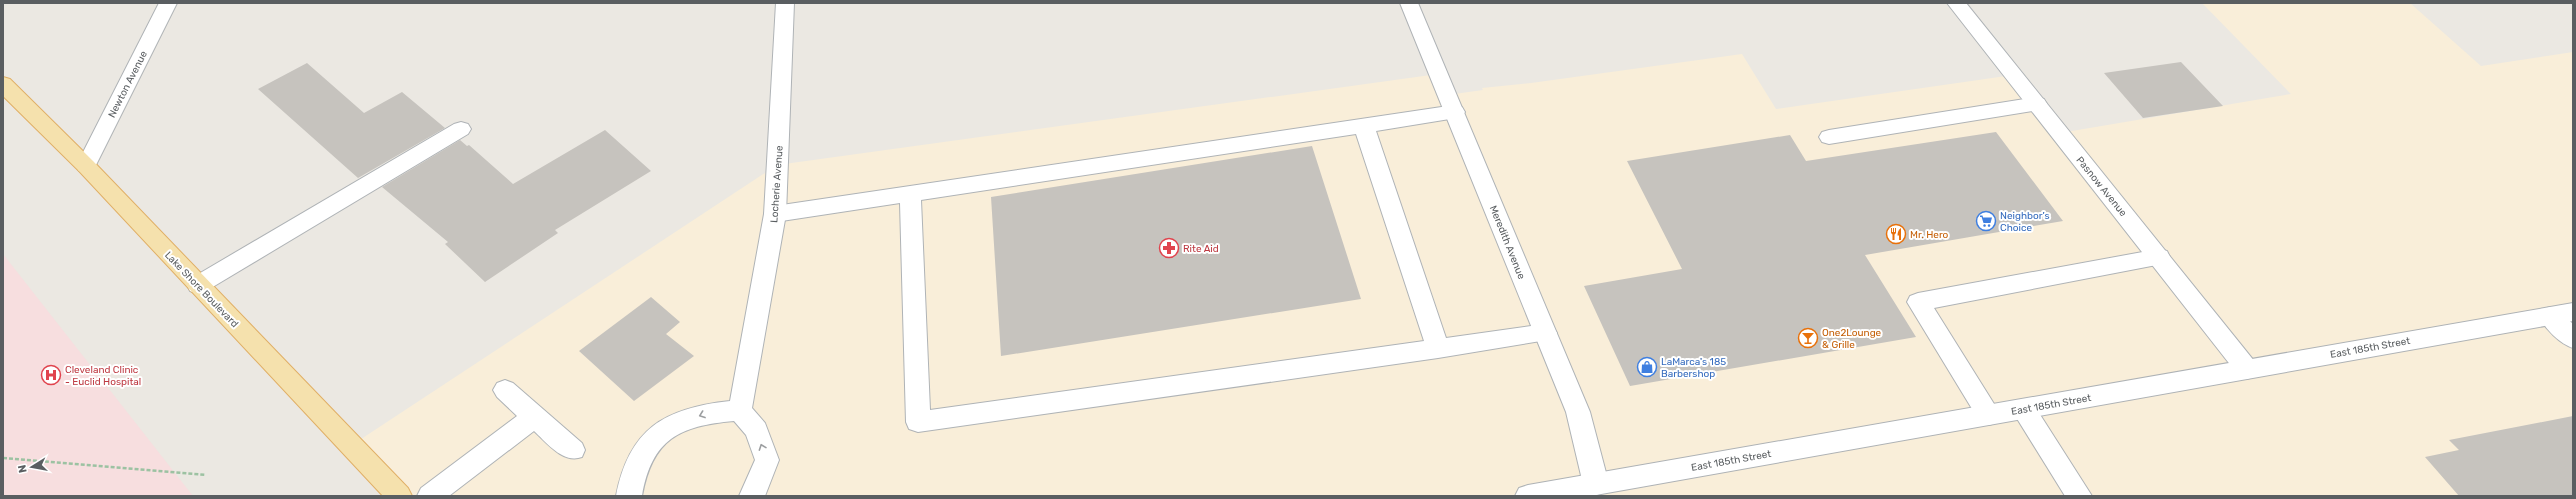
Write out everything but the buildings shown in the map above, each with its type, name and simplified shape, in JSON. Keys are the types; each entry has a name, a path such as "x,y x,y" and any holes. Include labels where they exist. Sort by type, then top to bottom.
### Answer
{"main road":[{"name":"Lake Shore Boulevard","path":"3,84 86,166 400,496"}],"street":[{"name":"Newton Avenue","path":"86,166 168,3"},
{"name":"Locherie Avenue","path":"740,410 776,214 784,3"},
{"name":"Meredith Avenue","path":"1409,3 1578,412 1596,484"},
{"name":"Pasnow Avenue","path":"1956,3 2248,369"},
{"path":"1829,137 2037,104"},
{"path":"776,214 1454,112"},
{"path":"1364,126 1438,349"},
{"path":"198,285 461,129"},
{"path":"910,193 918,422 1546,333"},
{"path":"1989,415 1918,302 2159,257"},
{"name":"East 185th Street","path":"1528,496 2573,312"},
{"path":"2550,316 2573,339"},
{"path":"505,390 573,450"},
{"path":"2023,409 2079,496"},
{"path":"629,496 631,477 640,453 663,430 707,412 740,410 756,430 767,460 752,496"},
{"path":"430,496 534,417"}],"path":[{"path":"3,458 206,475"}],"shaded area":[{"path":"2202,3 2410,3 2481,66 2573,52 2573,496 399,496 352,445 777,165 1438,74 1447,95 1483,90 1482,88 1531,83 1742,54 1776,109 2013,75 2060,133 2291,94"},
{"name":"Cleveland Clinic - Euclid Hospital","path":"3,254 193,496 3,496"}],"place":[{"name":"Neighbor's Choice","path":"1986,221"},
{"name":"Mr. Hero","path":"1896,234"},
{"name":"Rite Aid","path":"1169,248"},
{"name":"One2Lounge & Grille","path":"1808,338"},
{"name":"LaMarca's 185 Barbershop","path":"1647,367"},
{"name":"Cleveland Clinic - Euclid Hospital","path":"51,375"}]}
